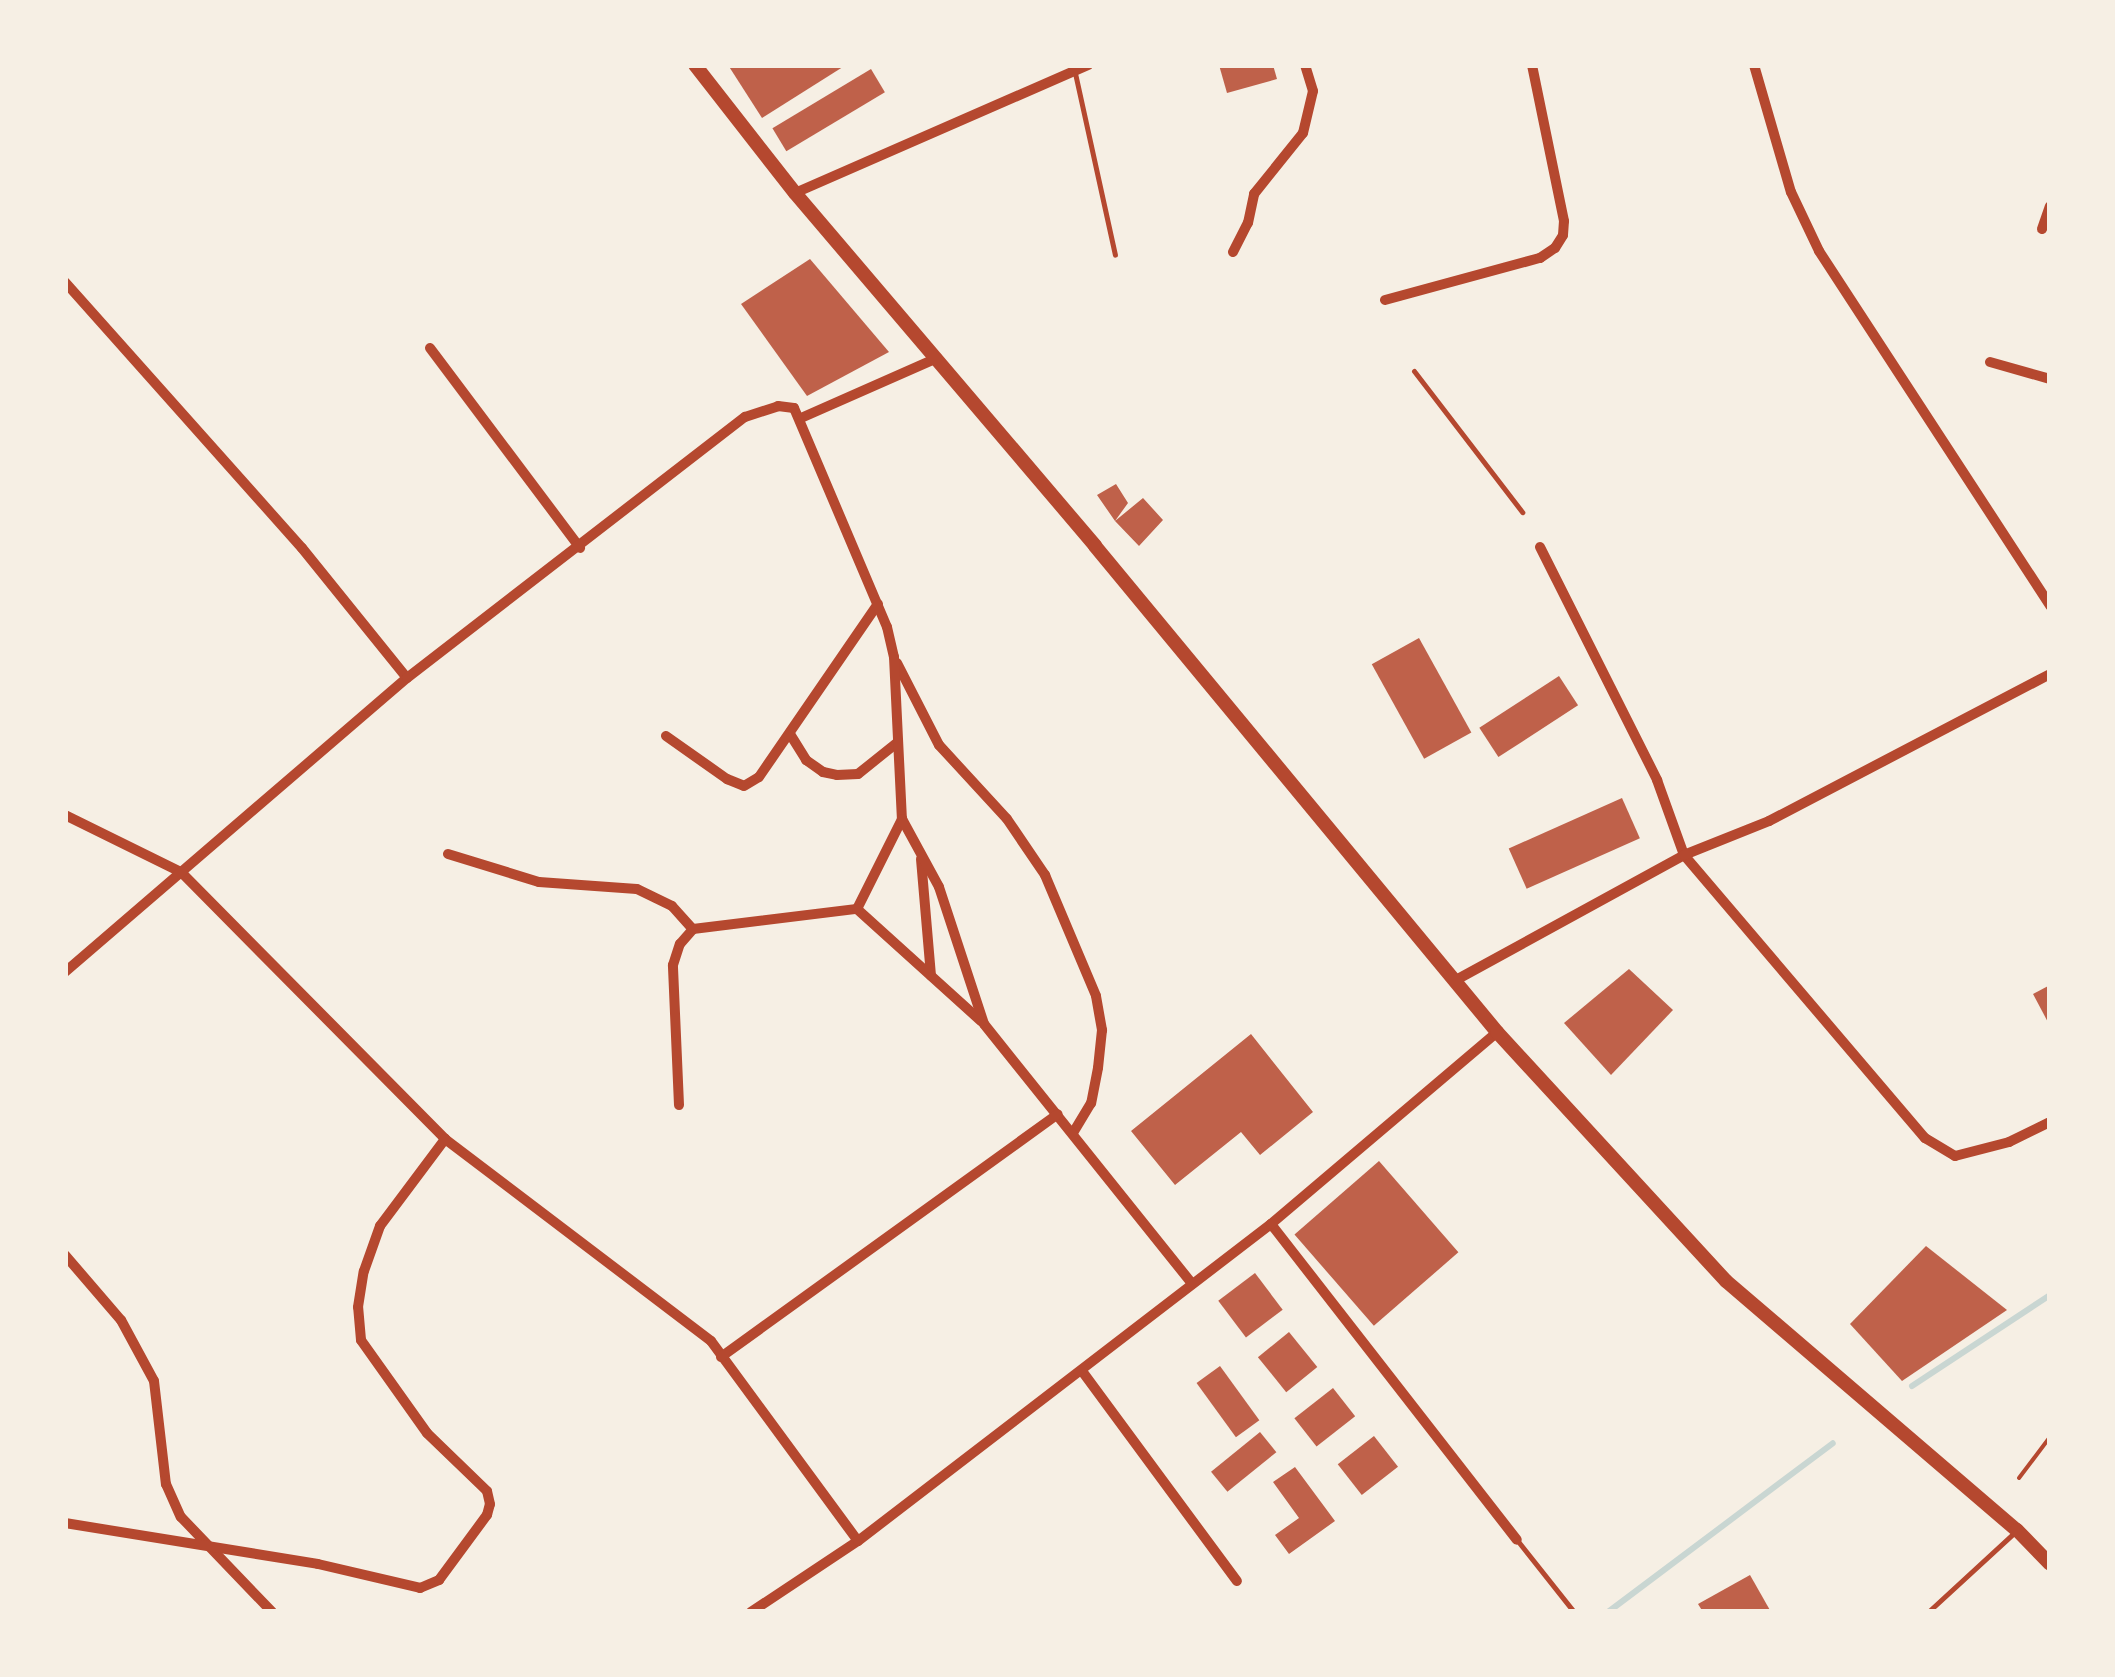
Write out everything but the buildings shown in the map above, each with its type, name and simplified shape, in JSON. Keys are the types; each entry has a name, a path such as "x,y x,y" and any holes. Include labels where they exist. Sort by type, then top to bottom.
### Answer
{"main road":[{"path":"695,65 795,193 937,358 1497,1032 1726,1281 2016,1530 2050,1564"}],"street":[{"path":"795,193 1088,65"},
{"path":"1234,252 1248,223 1254,194 1303,134 1313,91 1305,65"},
{"path":"1385,300 1450,286 1540,258 1563,235 1564,221 1532,65"},
{"path":"1754,65 1791,192 1818,250 2050,606"},
{"path":"2042,229 2050,206"},
{"path":"65,282 302,548 407,678"},
{"path":"430,348 580,548"},
{"path":"801,418 937,358"},
{"path":"1990,362 2050,379"},
{"path":"65,972 407,678 745,417 778,406 794,408 878,604 894,657 939,745 1007,819 1046,875 1096,996 1102,1030 1098,1068 1090,1103 1073,1133"},
{"path":"1540,548 1657,780 1684,855 1925,1138 1955,1156 2008,1142 2050,1122"},
{"path":"666,736 699,764 744,786 760,777 878,604"},
{"path":"894,657 902,819 939,887 984,1024"},
{"path":"1456,980 1684,855 1804,804 2048,679"},
{"path":"790,734 806,760 823,772 837,775 858,774 898,742"},
{"path":"65,815 181,872 445,1139 711,1341 858,1541"},
{"path":"857,909 902,819"},
{"path":"920,853 931,976"},
{"path":"448,854 539,882 637,890 672,906 693,929"},
{"path":"679,1105 673,965 680,944 693,929 857,909 984,1024 1192,1284"},
{"path":"751,1612 858,1541 1082,1371 1271,1224 1497,1032"},
{"path":"721,1357 1058,1114"},
{"path":"65,1523 318,1564 420,1588 440,1580 487,1515 487,1491 427,1434 361,1340 358,1307 364,1272 380,1226 445,1139"},
{"path":"1271,1224 1517,1540"},
{"path":"65,1255 121,1320 154,1380 166,1484 180,1518 272,1612"},
{"path":"1082,1371 1236,1581"}],"lane":[{"path":"1074,70 1115,255"},
{"path":"1414,371 1522,512"},
{"path":"1928,1612 1987,1562 2016,1530"},
{"path":"1517,1540 1574,1612"}],"path":[{"path":"2050,1374 2050,1412"},
{"path":"2019,1478 2050,1437"}],"waterway":[{"path":"1912,1386 2050,1295"},
{"path":"1608,1612 1833,1443"}]}
